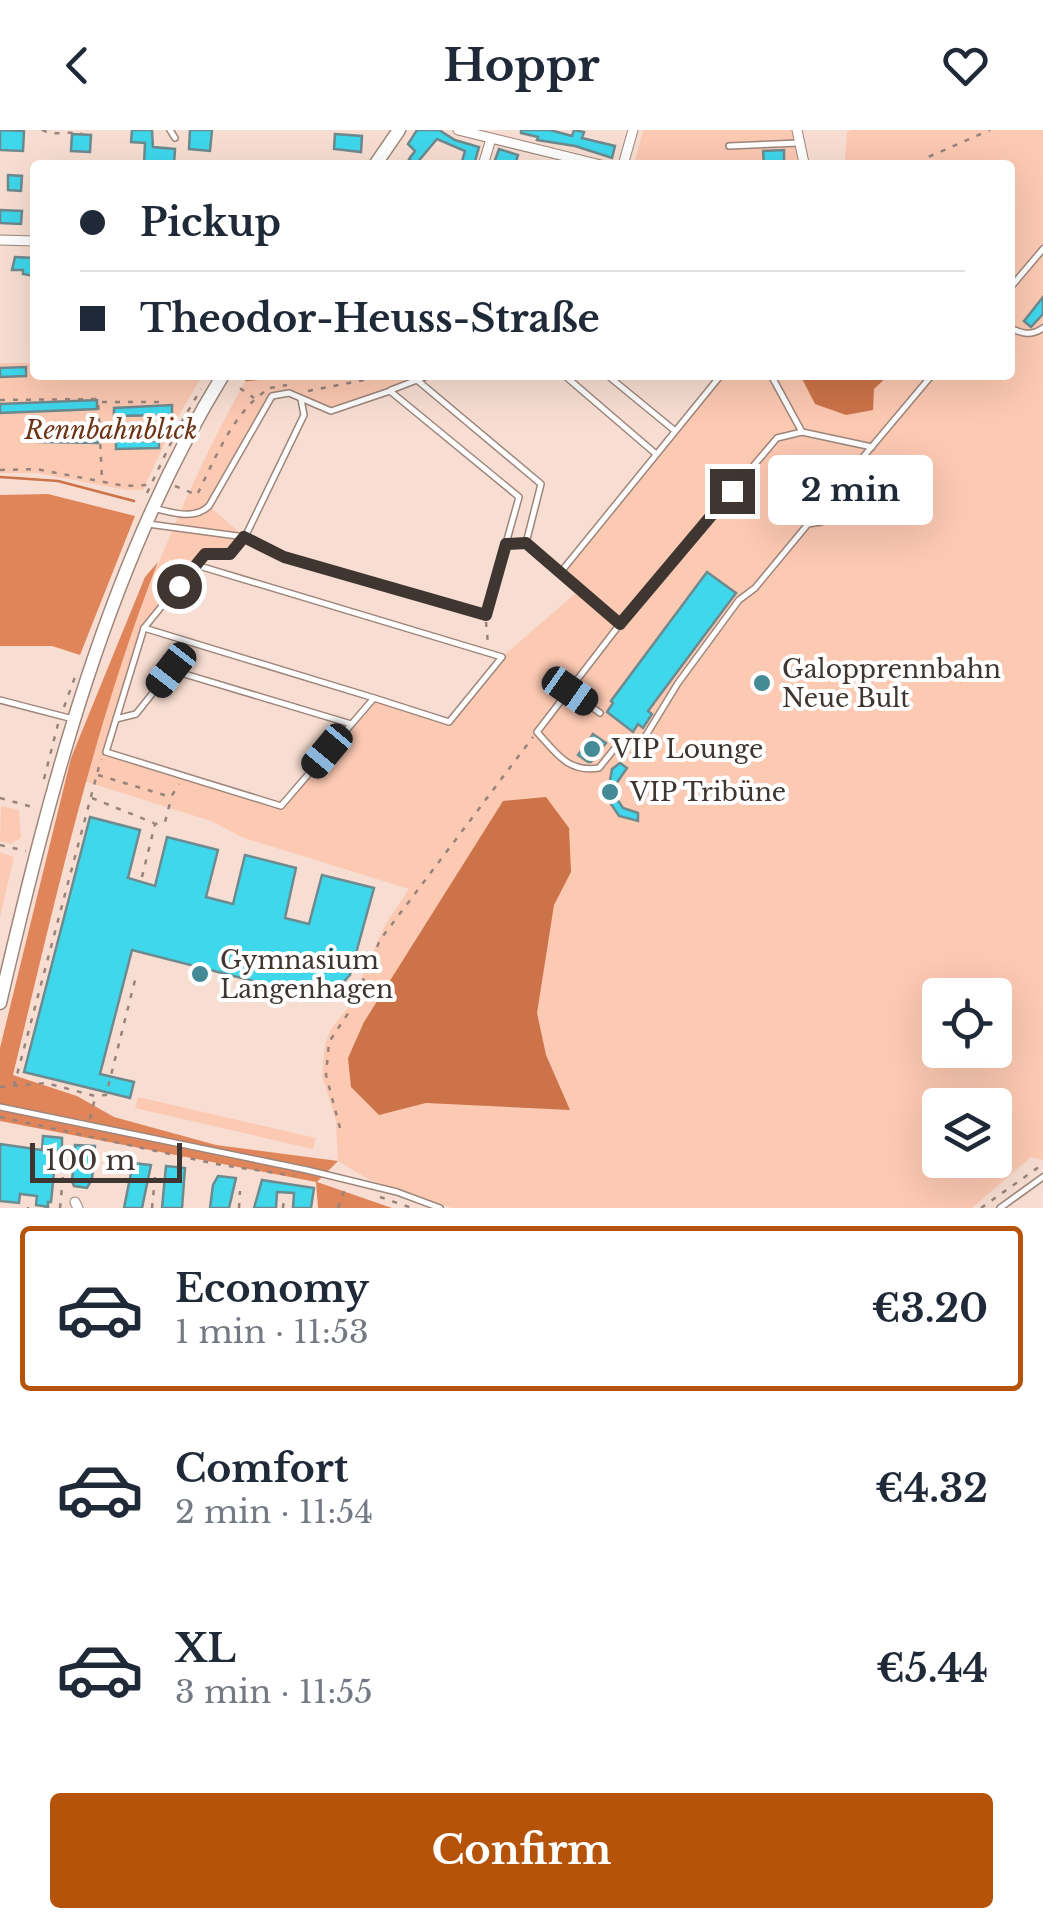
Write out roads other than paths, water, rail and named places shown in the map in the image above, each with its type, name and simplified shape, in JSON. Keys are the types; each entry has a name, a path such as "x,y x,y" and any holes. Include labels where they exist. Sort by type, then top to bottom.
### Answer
{"street":[{"path":"378,160 399,130"},
{"path":"458,130 570,160"},
{"path":"625,160 633,130"},
{"path":"796,130 804,160"},
{"path":"485,160 491,139"},
{"path":"0,240 30,241"},
{"path":"0,1003 73,719 154,508 189,430 219,380"}],"lane":[{"path":"170,130 175,138"},
{"path":"729,146 800,143"},
{"path":"1015,282 1043,249"},
{"path":"1015,330 1034,334 1043,328"},
{"path":"154,508 185,514 203,512 218,493 272,396 302,395 331,411 417,380 541,484 526,543"},
{"path":"570,380 656,454"},
{"path":"613,380 675,431"},
{"path":"560,573 716,380"},
{"path":"774,380 802,432"},
{"path":"634,755 678,682 738,600 755,588 808,524 821,522 838,502 848,476 928,380"},
{"path":"148,524 244,537 284,557 486,615 519,497 390,391"},
{"path":"302,395 304,415 244,537 230,554 205,554 144,628 106,752 280,806 374,698"},
{"path":"614,748 599,768 585,770 567,766 537,732 620,624 777,438 802,432 872,447"},
{"path":"506,544 526,543 620,624"},
{"path":"144,628 449,722 502,658 196,565"},
{"path":"116,719 136,714 171,670 351,724"},
{"path":"570,691 600,712"},
{"path":"0,700 73,719"},
{"path":"0,1107 306,1170 398,1192 440,1208"},
{"path":"1000,1208 1043,1177"}],"waterway":[{"path":"0,477 58,481 134,501"}],"place":[{"name":"Galopprennbahn Neue Bult","path":"762,683"},
{"name":"VIP Lounge","path":"592,749"},
{"name":"VIP Tribüne","path":"610,792"},
{"name":"Gymnasium Langenhagen","path":"200,974"}],"park label":[{"name":"Rennbahnblick","path":"111,430"}]}
